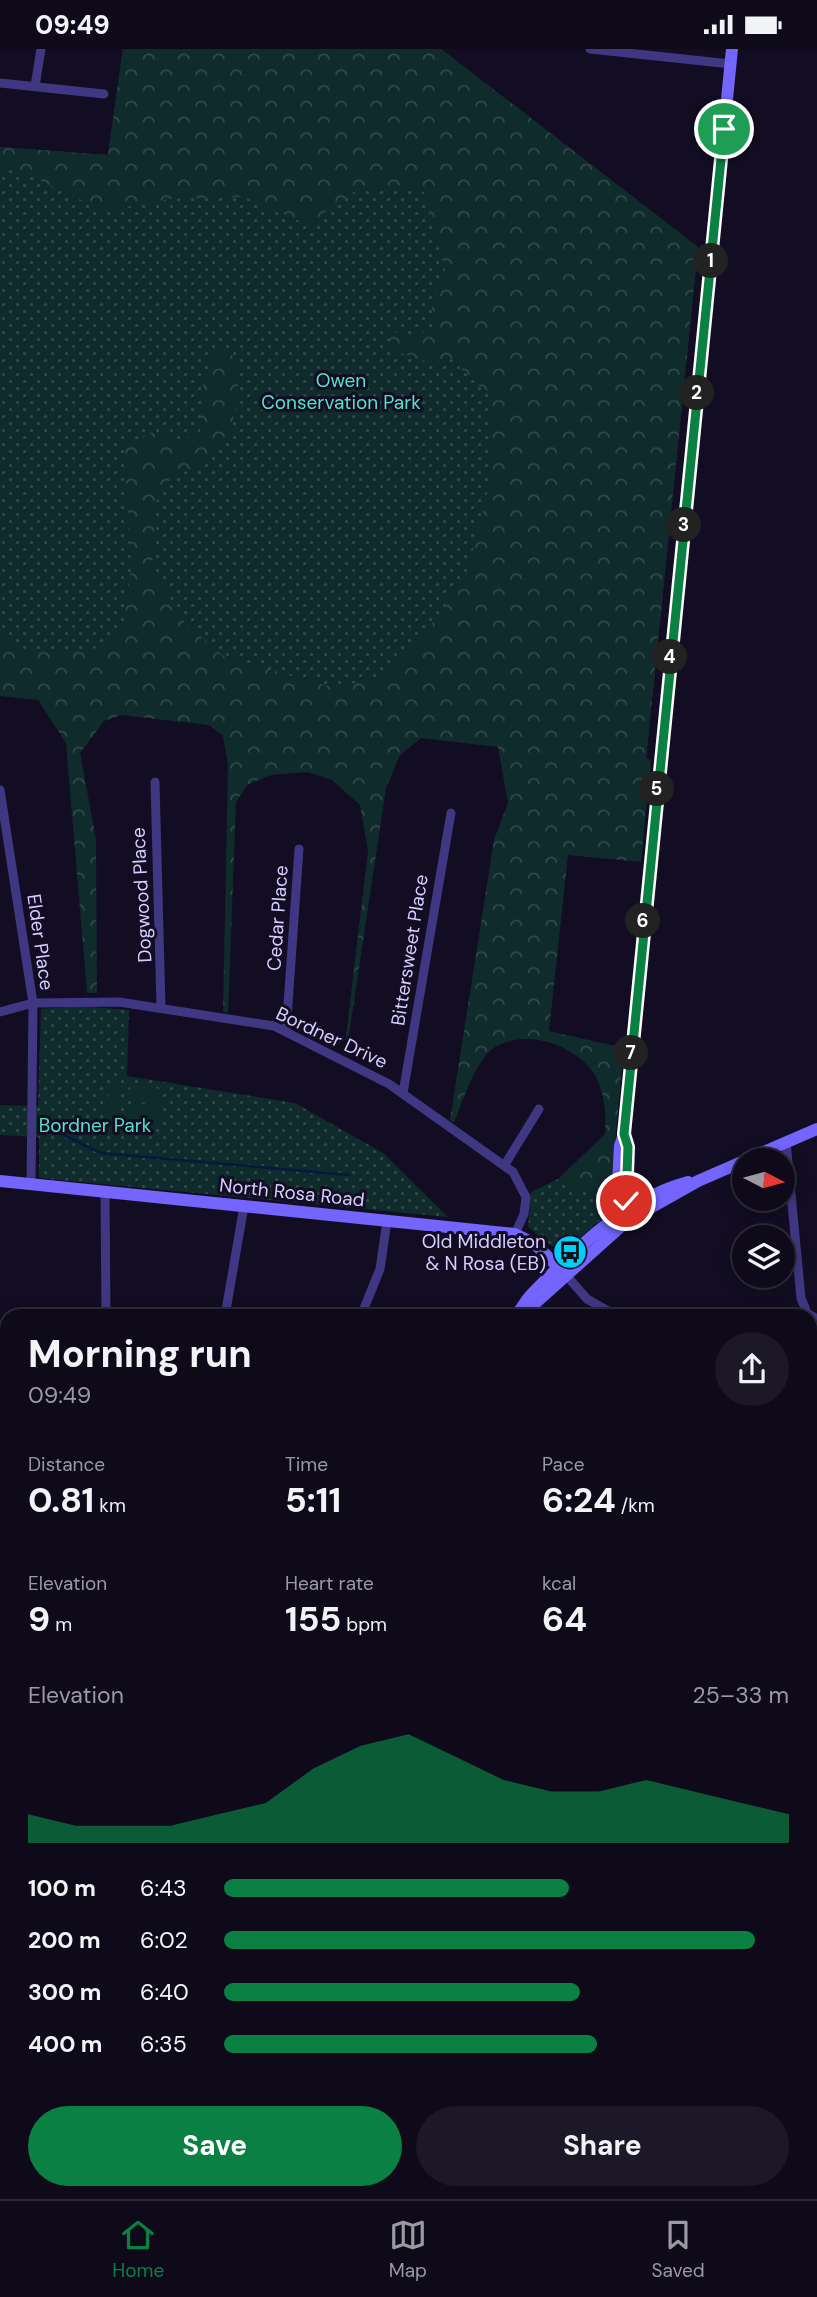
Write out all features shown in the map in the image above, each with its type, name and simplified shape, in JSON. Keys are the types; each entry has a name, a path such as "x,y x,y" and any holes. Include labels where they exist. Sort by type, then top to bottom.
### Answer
{"street":[{"path":"35,86 41,49"},
{"path":"590,49 731,64"},
{"path":"623,1216 628,1181 624,1134 732,49"},
{"path":"0,83 104,94"},
{"name":"Dogwood Place","path":"155,782 161,1007"},
{"name":"Elder Place","path":"0,790 33,1003 32,1185"},
{"name":"Bittersweet Place","path":"403,1093 451,813"},
{"name":"Cedar Place","path":"286,1032 299,849"},
{"name":"Bordner Drive","path":"0,1012 33,1003 119,1002 275,1026 403,1093 513,1172 525,1190 524,1214 515,1234"},
{"path":"504,1166 539,1109"},
{"path":"773,1148 817,1129"},
{"path":"623,1216 620,1146 624,1134"},
{"path":"786,1142 801,1298 805,1309"},
{"path":"623,1216 732,1166"},
{"name":"North Rosa Road","path":"0,1181 515,1234 535,1244 562,1271"},
{"path":"628,1181 634,1189 648,1197"},
{"path":"521,1309 528,1298 648,1197 685,1182 698,1181"},
{"path":"105,1192 106,1309"},
{"path":"226,1309 244,1206"},
{"path":"364,1309 380,1269 387,1221"},
{"path":"562,1271 587,1299 605,1309"}],"green space":[{"name":"Owen Conservation Park","path":"123,49 441,49 698,247 646,759 0,686 0,147 108,155"},
{"path":"123,49 441,49 698,247 646,758 651,760 641,862 568,855 549,1031 624,1048 609,1204 558,1179 605,1134 605,1108 598,1082 589,1067 569,1051 545,1041 532,1039 519,1039 495,1047 476,1070 454,1123 450,1120 494,840 508,803 498,747 421,738 400,755 386,788 346,1055 344,1053 368,851 360,805 332,780 307,772 271,775 247,785 236,802 228,1013 223,1012 228,765 223,736 209,725 121,715 104,721 80,753 96,839 97,993 87,993 66,743 38,700 0,696 0,637 25,649 90,652 123,627 131,569 124,445 155,431 177,440 200,434 202,388 217,347 235,357 239,395 227,443 198,470 174,473 156,502 152,566 184,622 225,657 335,688 378,677 415,647 466,577 490,482 488,394 451,359 430,363 392,350 385,329 414,337 432,327 432,298 446,274 424,192 387,189 354,192 308,225 245,197 169,199 104,211 27,174 0,168 0,147 108,155"},
{"name":"Bordner Park","path":"79,1006 129,1010 127,1076 295,1103 383,1153 448,1217 39,1178 39,1137 0,1135 0,1105 38,1106 41,1009"},
{"path":"109,1084 121,1085 119,1113 107,1112"},
{"path":"130,1086 162,1089 161,1104 129,1101"},
{"path":"128,1105 160,1108 159,1123 127,1120"},
{"path":"558,1179 609,1204 609,1213 561,1253 528,1227 531,1192"}],"waterway":[{"path":"55,1131 101,1153 350,1175"}],"place":[{"name":"Old Middleton & N Rosa (EB)","path":"570,1252"}],"route":[{"path":"626,1201 628,1147 624,1134 641,942 724,129"}]}
